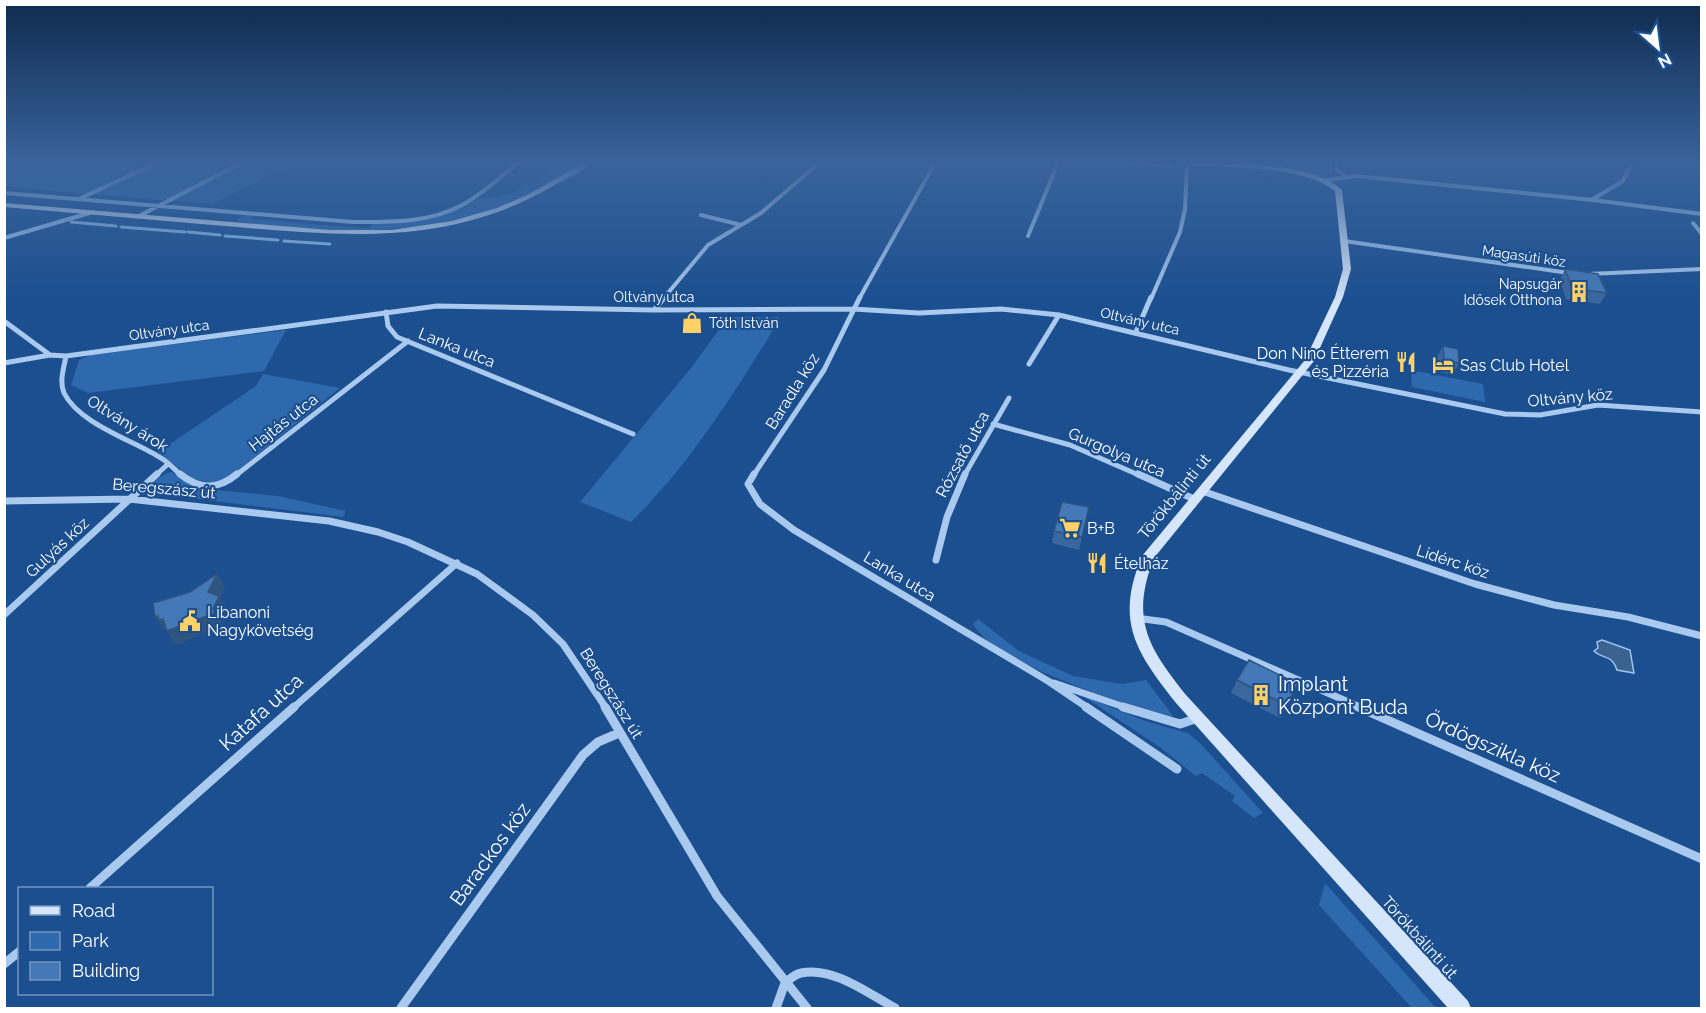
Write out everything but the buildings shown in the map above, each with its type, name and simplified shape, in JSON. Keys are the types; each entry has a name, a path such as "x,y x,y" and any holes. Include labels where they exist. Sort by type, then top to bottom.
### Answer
{"street":[{"path":"72,210 329,232 392,232 452,223 499,210"},
{"path":"139,216 150,210"},
{"path":"210,210 353,222 417,219 450,210"},
{"path":"654,310 708,244 764,210"},
{"name":"Baradla köz","path":"748,484 824,370 853,309 908,210"},
{"path":"1028,236 1039,210"},
{"path":"1136,332 1180,232 1185,210"},
{"name":"Törökbálinti út","path":"1340,210 1347,269 1329,321 1309,361 1162,538 1142,570 1136,586 1136,618 1139,633 1155,665 1198,718 1461,1008"},
{"path":"1672,210 1701,214"},
{"path":"4,238 94,212"},
{"path":"701,215 742,225"},
{"path":"1693,223 1701,234"},
{"name":"Magasúti köz","path":"1344,241 1570,273"},
{"name":"Magasúti köz","path":"1581,274 1701,269"},
{"name":"Oltvány utca","path":"4,363 386,312 463,306 654,310 853,309 919,314 1001,309 1059,315 1300,372"},
{"name":"Lanka utca","path":"386,312 386,323 390,331 408,341 633,434"},
{"path":"1029,364 1059,315"},
{"path":"4,321 51,355"},
{"name":"Hajtás utca","path":"168,464 176,472 207,487 225,484 408,341"},
{"name":"Oltvány árok","path":"66,356 62,381 63,392 69,400 95,421 168,464 129,499"},
{"name":"Oltvány köz","path":"1300,372 1505,414 1540,415 1599,405 1701,412"},
{"name":"Rózsatő utca","path":"936,560 939,536 951,500 1009,398"},
{"name":"Gurgolya utca","path":"993,424 1070,445 1197,495"},
{"name":"Lanka utca","path":"748,484 748,489 760,504 794,530 1048,681 1177,769"},
{"name":"Lidérc köz","path":"1197,495 1475,584 1554,605 1628,617 1701,636"},
{"name":"Beregszász út","path":"4,501 129,499 330,521 378,532 457,563 477,574 533,615 563,644 592,685 618,733 717,896 784,983 807,1008"},
{"name":"Gulyás köz","path":"4,615 129,499"},
{"name":"Katafa utca","path":"91,887 457,563"},
{"name":"Ördögszikla köz","path":"1136,618 1166,622 1701,859"},
{"name":"Lanka utca","path":"1048,681 1157,719 1180,724 1198,718"},
{"name":"Barackos köz","path":"401,1008 583,755 598,741 618,733"},
{"path":"4,964 18,953"},
{"path":"776,1008 784,983 798,974 816,972 848,983 896,1008"}],"green space":[{"path":"453,210 491,210 432,225 399,229 299,229 235,221 245,215 255,216 251,219 370,228 373,224 424,220"},
{"path":"728,317 779,317 777,324 710,428 673,477 631,522 580,502 691,368"},
{"path":"286,330 264,371 88,393 71,385 79,360 90,355"},
{"path":"1411,370 1483,384 1485,402 1412,387"},
{"path":"263,374 340,388 221,484 192,479 158,452 256,386"},
{"path":"171,472 206,489 278,496 346,511 343,517 151,493 152,486 157,480"},
{"path":"978,619 1019,651 1073,676 1122,684 1146,680 1173,716 1156,715 1056,678 1029,665 1004,652 985,638 973,624"},
{"path":"1083,696 1148,722 1188,733 1201,744 1263,813 1254,818 1232,801 1235,796 1202,773 1196,776 1161,748"},
{"path":"1325,883 1436,1008 1412,1008 1319,905"}],"shaded area":[{"path":"1602,640 1630,650 1634,673 1617,670 1612,661 1594,651 1598,648 1597,642"}],"waterway":[{"path":"71,222 116,226"},
{"path":"121,227 185,232"},
{"path":"188,232 220,235"},
{"path":"225,236 278,240"},
{"path":"284,241 330,244"}],"place":[{"name":"Napsugár Idősek Otthona","path":"1579,292"},
{"name":"Tóth István","path":"692,323"},
{"name":"Don Nino Étterem és Pizzéria","path":"1406,362"},
{"name":"Sas Club Hotel","path":"1443,365"},
{"name":"B+B","path":"1070,528"},
{"name":"Ételház","path":"1097,563"},
{"name":"Libanoni Nagykövetség","path":"190,621"},
{"name":"Implant Központ Buda","path":"1261,695"}]}
